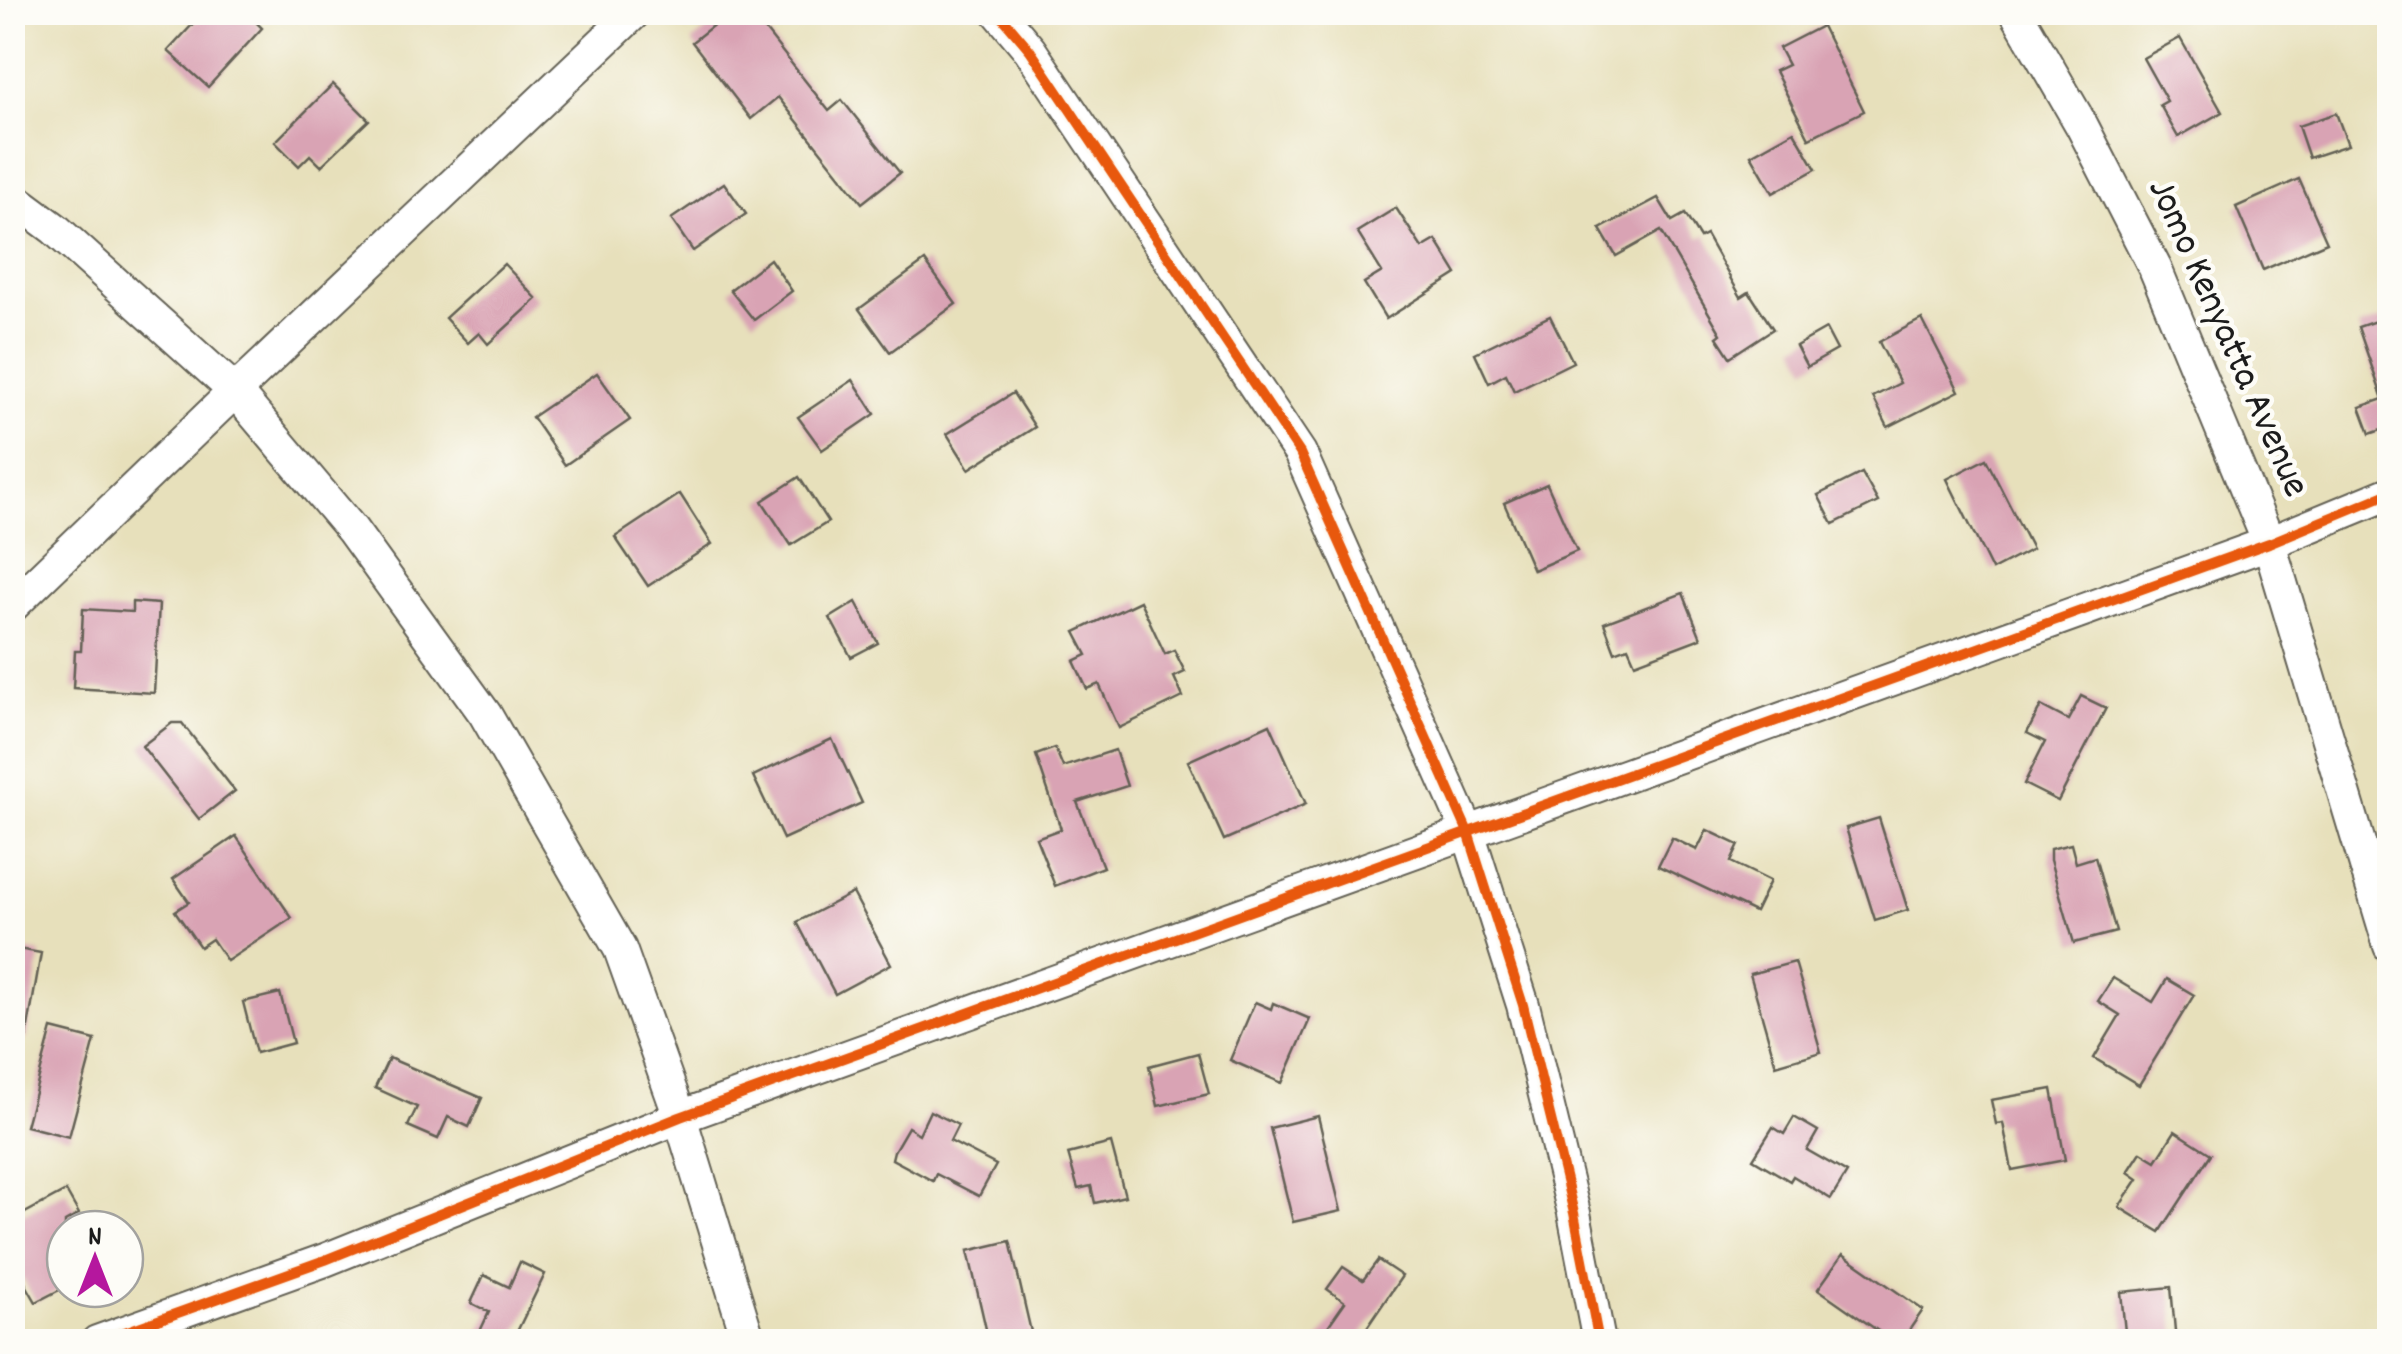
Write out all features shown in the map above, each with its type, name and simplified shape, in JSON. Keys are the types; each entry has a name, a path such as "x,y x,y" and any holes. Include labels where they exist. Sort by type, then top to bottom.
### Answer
{"street":[{"path":"12,606 634,12"},
{"path":"998,12 1040,66 1300,453 1468,832 1522,1005 1574,1213 1598,1342"},
{"name":"Jomo Kenyatta Avenue","path":"2016,12 2082,126 2155,268 2269,543 2390,946"},
{"path":"12,196 55,229 235,392 352,530 485,714 620,949 680,1117 750,1342"},
{"path":"97,1342 325,1260 680,1117 2269,543 2390,493"}],"building":[{"path":"204,12 246,12 262,28 208,87 168,51"},
{"path":"730,12 751,12 829,111 842,100 900,173 862,203 778,97 751,119 692,42"},
{"path":"1822,26 1864,111 1809,138 1775,71 1788,65 1779,48"},
{"path":"2180,38 2222,112 2178,137 2160,105 2167,101 2143,58"},
{"path":"333,84 369,120 321,166 310,155 299,166 275,142"},
{"path":"2336,113 2348,145 2309,158 2298,126"},
{"path":"1794,131 1816,169 1773,193 1751,155"},
{"path":"2299,179 2327,242 2263,270 2236,207"},
{"path":"724,183 746,214 693,251 671,219"},
{"path":"1658,198 1672,221 1685,214 1700,238 1706,235 1741,297 1749,292 1773,329 1730,357 1717,337 1721,334 1661,231 1616,256 1600,229"},
{"path":"1396,208 1422,248 1436,240 1457,274 1386,319 1364,283 1382,272 1357,232"},
{"path":"770,259 792,291 754,320 730,290"},
{"path":"925,261 956,304 890,352 859,309"},
{"path":"504,264 537,299 488,344 479,333 468,343 445,318"},
{"path":"1550,316 1573,362 1514,391 1506,374 1489,383 1475,353"},
{"path":"2390,316 2390,427 2370,434 2360,407 2383,399 2358,327"},
{"path":"1922,319 1959,391 1888,427 1873,397 1900,383 1879,342"},
{"path":"1826,329 1837,350 1807,367 1796,346"},
{"path":"597,373 630,420 565,465 532,417"},
{"path":"853,380 875,414 822,450 798,417"},
{"path":"1013,393 1035,427 969,469 947,434"},
{"path":"1986,459 2032,549 1992,570 1947,479"},
{"path":"1862,473 1878,502 1833,524 1818,495"},
{"path":"799,477 828,522 791,545 762,501"},
{"path":"1547,484 1577,551 1533,570 1504,503"},
{"path":"680,494 712,544 648,586 615,537"},
{"path":"1683,593 1701,638 1635,663 1628,647 1615,652 1604,623"},
{"path":"1140,601 1165,654 1174,650 1185,672 1174,677 1183,697 1119,728 1099,684 1087,689 1074,661 1087,655 1075,632"},
{"path":"132,602 159,604 154,693 73,688 75,651 81,651 83,609 132,612"},
{"path":"856,602 878,643 851,657 830,618"},
{"path":"2081,696 2106,708 2058,801 2024,784 2045,742 2027,733 2041,706 2068,720"},
{"path":"172,723 182,723 235,791 199,819 142,746"},
{"path":"1270,724 1306,804 1224,840 1188,761"},
{"path":"832,739 862,803 783,839 753,776"},
{"path":"1055,748 1063,767 1115,750 1127,786 1077,802 1103,867 1055,886 1036,838 1061,829 1036,755"},
{"path":"1879,818 1908,910 1875,920 1846,828"},
{"path":"1707,830 1739,845 1731,862 1770,881 1755,912 1658,866 1672,838 1697,850"},
{"path":"236,836 292,918 227,961 212,939 200,947 175,911 189,902 173,879"},
{"path":"2071,844 2076,863 2095,857 2116,932 2074,943 2050,860 2050,849"},
{"path":"853,893 891,964 835,994 797,922"},
{"path":"12,948 41,953 26,1039 12,1038"},
{"path":"1795,962 1821,1052 1776,1065 1750,974"},
{"path":"2113,978 2153,1002 2167,979 2194,995 2139,1085 2094,1058 2120,1015 2098,1001"},
{"path":"280,993 293,1043 256,1053 243,1002"},
{"path":"1255,1002 1271,1009 1273,1003 1310,1019 1282,1083 1230,1060"},
{"path":"52,1029 95,1040 69,1137 26,1126"},
{"path":"1198,1053 1209,1094 1158,1106 1149,1066"},
{"path":"389,1058 482,1098 469,1127 448,1117 438,1139 408,1126 417,1107 375,1088"},
{"path":"2052,1089 2065,1160 2012,1170 2003,1123 1996,1124 1991,1100"},
{"path":"930,1111 958,1125 950,1141 996,1165 979,1196 936,1174 933,1181 892,1159 908,1127 919,1134"},
{"path":"1318,1116 1341,1211 1293,1222 1270,1128"},
{"path":"1794,1117 1818,1131 1807,1150 1847,1173 1831,1199 1793,1176 1790,1181 1753,1159 1773,1127 1784,1134"},
{"path":"2175,1131 2211,1154 2160,1232 2119,1207 2138,1179 2128,1172 2141,1152 2156,1161"},
{"path":"1111,1143 1125,1196 1095,1203 1091,1186 1078,1189 1068,1154"},
{"path":"66,1191 76,1209 45,1209 45,1297 36,1302 12,1260 12,1220"},
{"path":"1010,1241 1032,1336 989,1342 968,1251"},
{"path":"1843,1254 1923,1310 1901,1342 1894,1342 1818,1289"},
{"path":"1378,1260 1402,1276 1357,1342 1317,1342 1345,1302 1327,1289 1343,1267 1363,1280"},
{"path":"520,1262 545,1274 512,1342 475,1342 489,1312 471,1303 484,1275 509,1287"},
{"path":"2171,1287 2176,1342 2126,1342 2121,1292"}],"cycle path":[{"path":"998,12 1030,50 1300,453 1468,832 1523,1005 1574,1213 1599,1342"},
{"path":"97,1342 325,1260 680,1117 2269,543 2390,493"}]}
